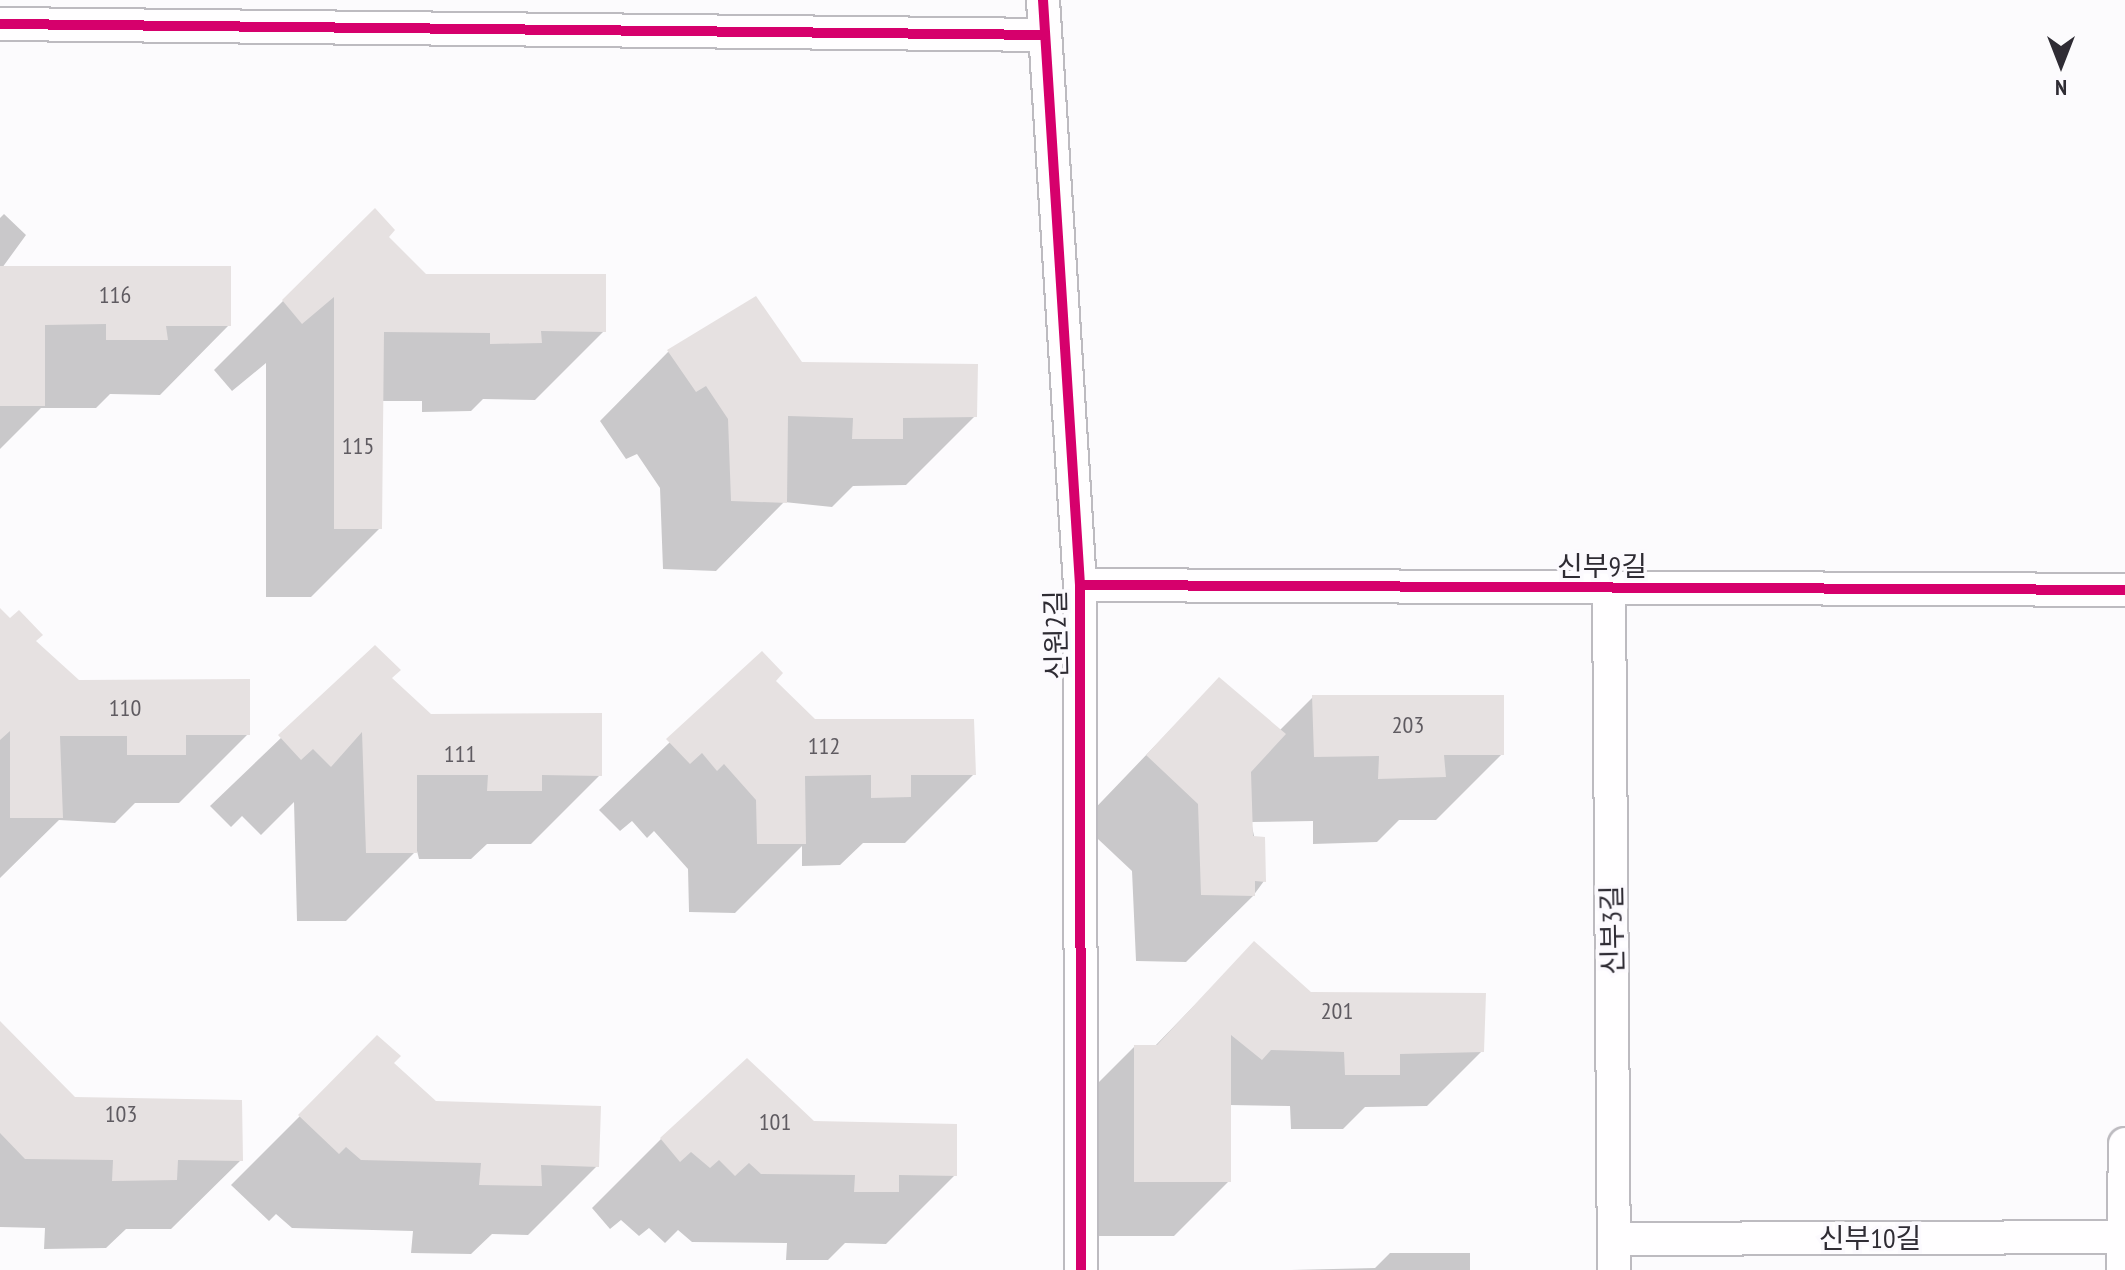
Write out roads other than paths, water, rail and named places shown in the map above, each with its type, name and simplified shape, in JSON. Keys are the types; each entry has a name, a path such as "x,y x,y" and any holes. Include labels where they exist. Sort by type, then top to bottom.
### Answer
{"street":[{"name":"신원2길","path":"1043,0 1080,585 1081,1270"},
{"path":"0,24 1044,35"},
{"name":"신부9길","path":"1080,585 1609,591 2125,590"},
{"name":"신부3길","path":"1609,591 1615,1255"},
{"path":"2123,1270 2125,1144"},
{"name":"신부10길","path":"1615,1255 2124,1237"}]}
